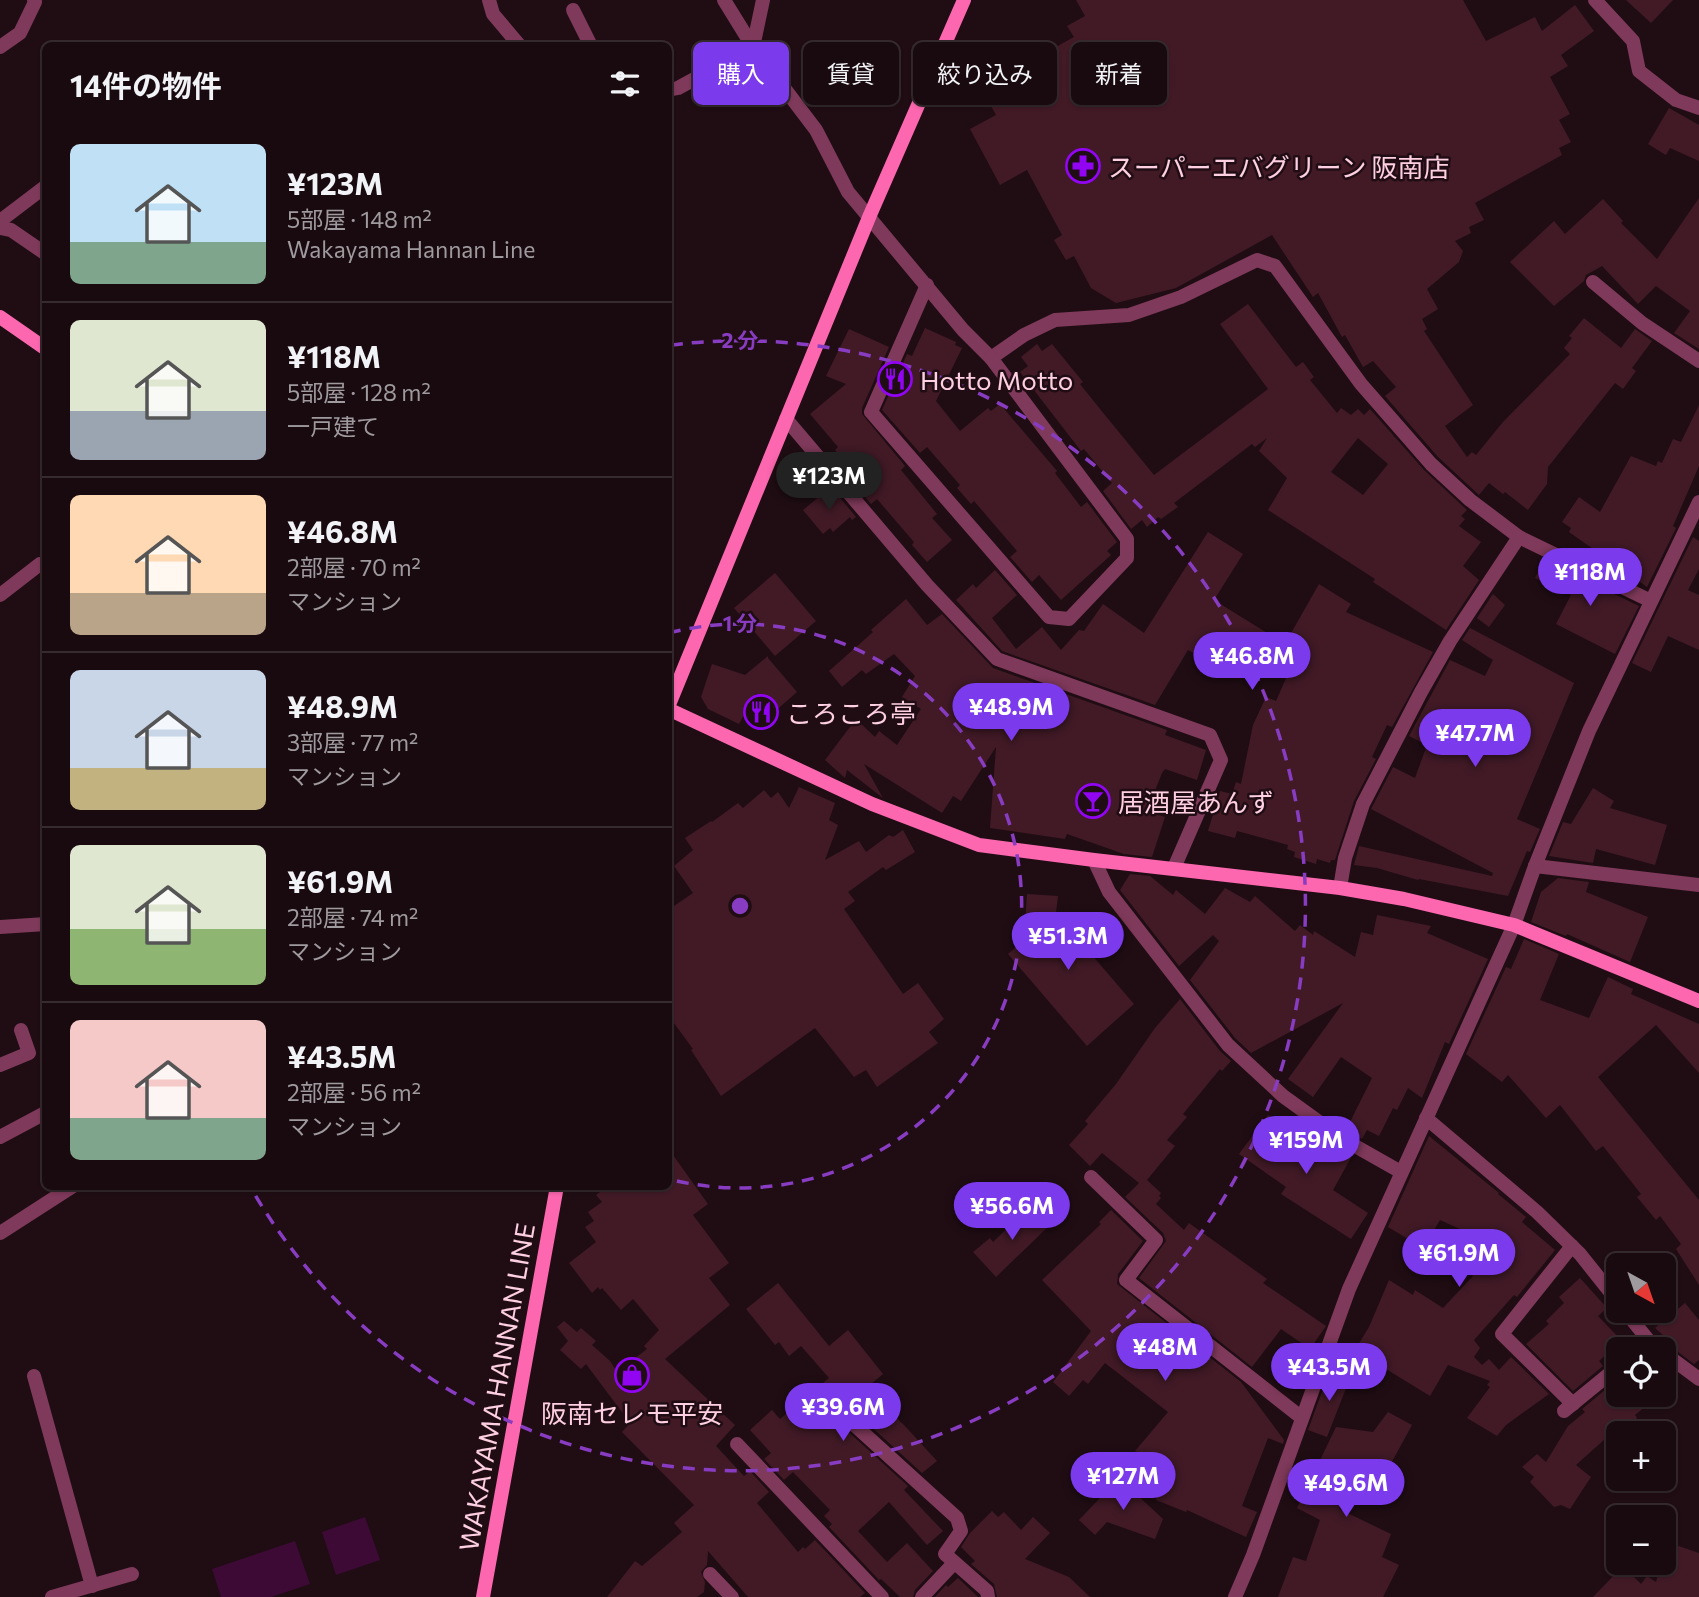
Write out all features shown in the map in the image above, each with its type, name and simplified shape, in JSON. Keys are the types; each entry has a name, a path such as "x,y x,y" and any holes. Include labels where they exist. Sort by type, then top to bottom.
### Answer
{"main road":[{"path":"672,698 870,215 964,0"},
{"path":"0,317 42,346"},
{"path":"672,710 872,804 979,845 1340,888 1404,899 1514,925 1699,1001"},
{"name":"WAKAYAMA HANNAN LINE","path":"483,1597 556,1190"}],"street":[{"path":"0,47 20,33 34,0"},
{"path":"489,0 493,14 517,42"},
{"path":"724,0 750,42"},
{"path":"754,42 763,0"},
{"path":"1595,0 1633,41 1639,71 1676,100 1699,108"},
{"path":"573,10 589,42"},
{"path":"672,89 693,80"},
{"path":"789,94 816,130 848,192 870,215 927,285 963,330 990,358 1127,539 1127,558 1069,618 1049,617 871,412 927,285"},
{"path":"0,221 42,189"},
{"path":"0,228 11,230 42,251"},
{"path":"990,358 1024,335 1055,320 1129,315 1181,297 1257,260 1275,266 1361,384 1431,464 1470,500 1519,537 1651,601"},
{"path":"1593,282 1642,323 1699,361"},
{"path":"786,419 927,585 998,659 1210,735 1221,761 1174,868"},
{"path":"1235,1597 1253,1555 1349,1289 1514,925 1589,731 1699,502"},
{"path":"1340,888 1345,858 1363,804 1380,770 1450,641 1519,537"},
{"path":"0,595 40,564"},
{"path":"1094,860 1109,892 1228,1045 1283,1096 1341,1138 1401,1172"},
{"path":"1535,866 1699,885"},
{"path":"0,927 42,924"},
{"path":"0,1065 29,1053 22,1030"},
{"path":"0,1137 42,1115"},
{"path":"1426,1118 1537,1212 1572,1246 1606,1287"},
{"path":"1091,1177 1156,1241 1126,1280 1302,1419"},
{"path":"0,1233 67,1190"},
{"path":"1572,1246 1502,1334 1569,1408 1606,1377"},
{"path":"1676,1362 1699,1379"},
{"path":"34,1376 92,1586"},
{"path":"849,1420 960,1521 961,1531 945,1554 987,1591 988,1597"},
{"path":"737,1444 882,1597"},
{"path":"922,1597 954,1563"},
{"path":"52,1597 132,1574"},
{"path":"710,1574 732,1597"}],"shaded area":[{"path":"365,1517 380,1560 336,1575 322,1532"},
{"path":"295,1541 310,1584 271,1597 221,1597 212,1569"}],"building":[{"path":"1076,0 1463,0 1486,41 1535,17 1542,31 1575,5 1594,31 1561,55 1568,66 1550,77 1570,114 1559,120 1571,142 1559,148 1562,155 1475,203 1484,220 1469,227 1471,233 1455,241 1463,251 1459,262 1427,289 1438,309 1422,319 1427,329 1424,331 1473,405 1445,426 1467,457 1472,452 1476,455 1503,422 1570,354 1564,348 1572,338 1569,336 1584,318 1621,348 1635,329 1652,341 1632,368 1636,371 1623,389 1615,383 1548,467 1547,484 1528,510 1489,483 1479,495 1438,457 1385,396 1396,387 1373,361 1363,367 1345,335 1342,337 1318,293 1313,297 1272,235 1176,288 1116,303 1091,288 1074,256 1066,260 1054,240 1062,235 1027,170 1000,185 970,129 996,115 990,105 1057,105 1057,46 1074,37 1067,26 1085,16"},
{"path":"1626,0 1673,0 1651,23"},
{"path":"1669,108 1699,125 1699,161 1670,148 1666,155 1648,144"},
{"path":"1699,198 1699,349 1674,333 1690,311 1656,286 1638,304 1602,266 1586,275 1584,281 1554,306 1510,262 1554,221 1565,234 1603,199 1623,221 1621,223 1657,259"},
{"path":"1248,304 1296,367 1303,362 1314,377 1310,380 1337,413 1341,408 1351,415 1358,409 1364,415 1370,409 1424,470 1467,510 1461,516 1465,519 1459,526 1481,542 1463,566 1479,580 1446,630 1373,582 1375,579 1268,510 1287,478 1259,451 1267,438 1255,447 1252,444 1174,503 1178,507 1161,519 1158,517 1147,527 1142,520 1131,529 1103,491 1112,483 1084,449 1081,451 1020,372 1028,366 1021,357 1037,344 1042,351 1052,344 1083,382 1080,384 1154,475 1268,389 1220,324","holes":["1358,438 1388,464 1363,495 1331,472"]},
{"path":"925,328 956,342 955,345 962,348 936,401 960,431 988,408 991,411 1000,404 1057,471 1055,473 1081,507 1087,502 1117,542 1107,551 1111,555 1061,600 1039,575 1032,582 1010,557 1017,551 974,501 971,504 957,488 960,485 927,447 920,453 882,410 907,354 912,356"},
{"path":"849,329 889,347 862,408 862,414 905,466 901,470 937,514 932,518 952,540 927,562 912,545 914,542 877,499 871,504 846,474 852,470 835,450 838,447 810,414 846,384 826,376"},
{"path":"1699,405 1699,466 1673,526 1676,528 1647,587 1569,532 1571,528 1562,522 1579,497 1600,512 1631,456 1656,466 1658,461 1662,463 1673,439 1681,442"},
{"path":"831,487 856,517 852,520 850,517 833,532 830,528 823,534 803,510"},
{"path":"1208,532 1243,554 1214,600 1280,641 1286,642 1319,584 1351,604 1346,612 1433,652 1392,727 1387,725 1372,757 1376,759 1354,801 1335,860 1330,863 1317,859 1316,864 1294,857 1295,852 1287,849 1288,845 1237,831 1235,838 1208,831 1220,791 1232,794 1236,782 1241,784 1253,725 1266,697 1276,701 1290,669 1258,651 1247,676 1224,664 1222,668 1188,650 1155,705 1002,651 956,600 973,584 976,588 995,570 1017,595 992,618 1016,649 1042,627 1061,650 1079,630 1084,631 1103,604 1144,633"},
{"path":"1693,537 1699,541 1699,569 1688,590 1699,595 1699,650 1668,636 1651,672 1632,663"},
{"path":"1544,560 1639,606 1615,654 1556,624 1571,595 1535,578"},
{"path":"775,573 816,621 775,656 734,608"},
{"path":"1493,594 1505,605 1489,627 1477,618"},
{"path":"906,599 927,625 942,614 993,668 1167,730 1165,735 1206,750 1197,780 1165,769 1162,773 1147,811 1165,817 1152,857 1124,854 1067,834 1065,839 990,828 996,747 961,801 953,796 942,813 864,764 883,798 847,770 845,778 825,760 856,719 875,737 879,731 897,745 921,709 902,697 915,676 894,654 866,674 862,670 842,687 829,671"},
{"path":"1470,628 1574,683 1517,819 1540,829 1530,852 1527,851 1508,896 1354,865 1359,846 1492,876 1493,873 1371,809 1393,767 1415,778 1427,745 1409,736 1450,660 1485,676 1493,660 1462,640"},
{"path":"768,656 797,692 773,713 756,693 750,714 745,713 739,724 708,709 701,697 712,664 745,675"},
{"path":"799,787 835,803 829,820 838,825 825,860 859,841 866,852 889,835 893,837 903,830 915,852 886,870 883,867 848,892 855,901 844,909 903,994 918,983 944,1019 929,1032 938,1043 877,1087 866,1070 854,1077 815,1028 721,1096 672,1020 672,907 693,893 674,866 693,850 685,838 738,803 743,808 764,790 771,798 778,792 789,808"},
{"path":"1593,788 1614,801 1610,808 1667,825 1655,865 1596,849 1593,863 1549,856 1563,822 1571,824"},
{"path":"1130,874 1150,876 1173,895 1176,890 1205,914 1225,888 1250,902 1255,896 1295,931 1300,925 1313,935 1314,931 1355,957 1361,932 1373,935 1377,915 1431,926 1427,933 1488,959 1449,1044 1445,1042 1422,1098 1408,1088 1397,1110 1393,1108 1379,1136 1367,1130 1362,1139 1346,1130 1372,1078 1341,1057 1313,1097 1288,1079 1343,1003 1251,1053 1235,1038 1190,980 1219,941 1213,935 1179,966 1120,890"},
{"path":"1558,878 1589,882 1586,892 1648,917 1630,962 1567,934 1566,936 1531,922 1541,892"},
{"path":"1027,894 1058,896 1056,913 1134,1004 1087,1046 1008,954 1024,940"},
{"path":"1524,939 1559,954 1540,1000 1589,1018 1608,977 1633,989 1631,994 1699,1024 1699,1073 1656,1025 1598,1077 1699,1200 1699,1285 1676,1249 1681,1244 1660,1216 1656,1220 1637,1197 1641,1194 1603,1146 1596,1151 1560,1105 1546,1118 1508,1075 1502,1082 1466,1054 1506,967 1511,969"},
{"path":"1180,999 1220,1051 1231,1061 1222,1071 1220,1069 1183,1114 1187,1117 1167,1140 1175,1146 1147,1180 1161,1193 1156,1204 1184,1230 1189,1223 1267,1279 1263,1283 1326,1326 1310,1349 1281,1329 1252,1367 1139,1278 1166,1241 1163,1233 1125,1197 1139,1183 1102,1153 1090,1166 1069,1145 1088,1124 1085,1121"},
{"path":"1268,1115 1285,1126 1279,1134 1311,1157 1321,1140 1352,1156 1333,1190 1368,1213 1351,1239 1281,1194 1286,1187 1239,1154"},
{"path":"1429,1136 1526,1217 1522,1222 1555,1250 1517,1297 1514,1295 1474,1340 1480,1348 1474,1357 1482,1365 1489,1359 1499,1370 1511,1357 1549,1394 1506,1425 1497,1436 1467,1418 1490,1387 1487,1385 1490,1381 1448,1365 1430,1396 1355,1350 1369,1327 1389,1280 1413,1295 1415,1290 1443,1308 1473,1276 1465,1271 1482,1239 1440,1220 1423,1248 1388,1227"},
{"path":"672,1154 708,1204 693,1215 729,1263 709,1278 730,1305 665,1359 735,1425 716,1446 744,1476 750,1471 769,1492 757,1503 798,1552 815,1540 865,1593 860,1597 748,1597 708,1551 707,1565 701,1572 705,1582 704,1592 697,1597 607,1597 635,1561 642,1566 682,1532 674,1523 694,1505 622,1432 630,1423 586,1364 581,1369 560,1350 568,1341 557,1327 564,1321 577,1332 581,1328 596,1341 592,1345 610,1361 617,1372 647,1349 644,1346 659,1330 633,1299 621,1310 602,1288 600,1290 598,1287 592,1293 569,1263 596,1242 585,1227 594,1221 588,1212 602,1202 596,1195 603,1190 672,1190"},
{"path":"1036,1207 1052,1223 996,1277 973,1252 990,1238 993,1242 1020,1216 1023,1219"},
{"path":"1111,1210 1143,1241 1118,1274 1117,1284 1241,1382 1284,1440 1283,1444 1268,1438 1242,1506 1257,1512 1246,1537 1187,1510 1186,1512 1156,1500 1170,1464 1135,1451 1168,1412 1105,1363 1088,1384 1083,1380 1069,1396 1053,1382 1091,1331 1042,1280 1101,1224 1099,1222"},
{"path":"1580,1278 1606,1307 1598,1316 1618,1337 1606,1337 1606,1354 1599,1361 1603,1366 1573,1391 1526,1344 1549,1324 1546,1321 1564,1303 1559,1297"},
{"path":"778,1283 829,1346 848,1330 883,1374 865,1389 904,1425 937,1461 922,1473 855,1412 847,1411 840,1417 843,1427 908,1486 904,1490 943,1531 927,1545 889,1502 858,1531 887,1562 907,1543 933,1571 915,1590 913,1597 900,1597 879,1580 829,1527 832,1524 824,1516 830,1510 793,1472 784,1480 764,1459 771,1453 750,1430 772,1410 780,1419 829,1378 801,1346 789,1356 779,1342 775,1345 746,1309"},
{"path":"1685,1303 1699,1320 1699,1360 1694,1364 1676,1350 1676,1337 1664,1337 1655,1328 1661,1323 1676,1323 1676,1310"},
{"path":"1330,1370 1350,1378 1327,1437 1308,1430"},
{"path":"1606,1389 1606,1407 1645,1407 1635,1415 1637,1418 1633,1421 1606,1421 1606,1438 1576,1465 1591,1477 1570,1509 1561,1505 1554,1507 1530,1482 1534,1477 1522,1467 1537,1454 1546,1462 1568,1426 1585,1412 1582,1409"},
{"path":"1388,1412 1412,1425 1382,1480 1358,1470 1339,1509 1391,1534 1382,1557 1399,1565 1383,1597 1278,1597 1293,1557 1306,1561 1320,1520 1297,1508 1336,1427 1373,1432"},
{"path":"1119,1478 1163,1519 1155,1539 1107,1522 1095,1535 1079,1520"},
{"path":"992,1511 998,1517 1004,1512 1021,1530 1033,1517 1050,1533 1025,1559 1069,1577 1090,1597 997,1597 994,1584 971,1564 975,1561 961,1547 970,1533"},
{"path":"1676,1545 1699,1553 1699,1597 1593,1597 1614,1575 1632,1575 1641,1584 1647,1576 1656,1582 1658,1575 1676,1575"},
{"path":"958,1578 978,1597 935,1597 946,1585 948,1587"}],"place":[{"name":"スーパーエバグリーン 阪南店","path":"1083,166"},
{"name":"Hotto Motto","path":"895,379"},
{"name":"ころころ亭","path":"761,712"},
{"name":"居酒屋あんず","path":"1093,801"},
{"name":"阪南セレモ平安","path":"632,1375"}]}
